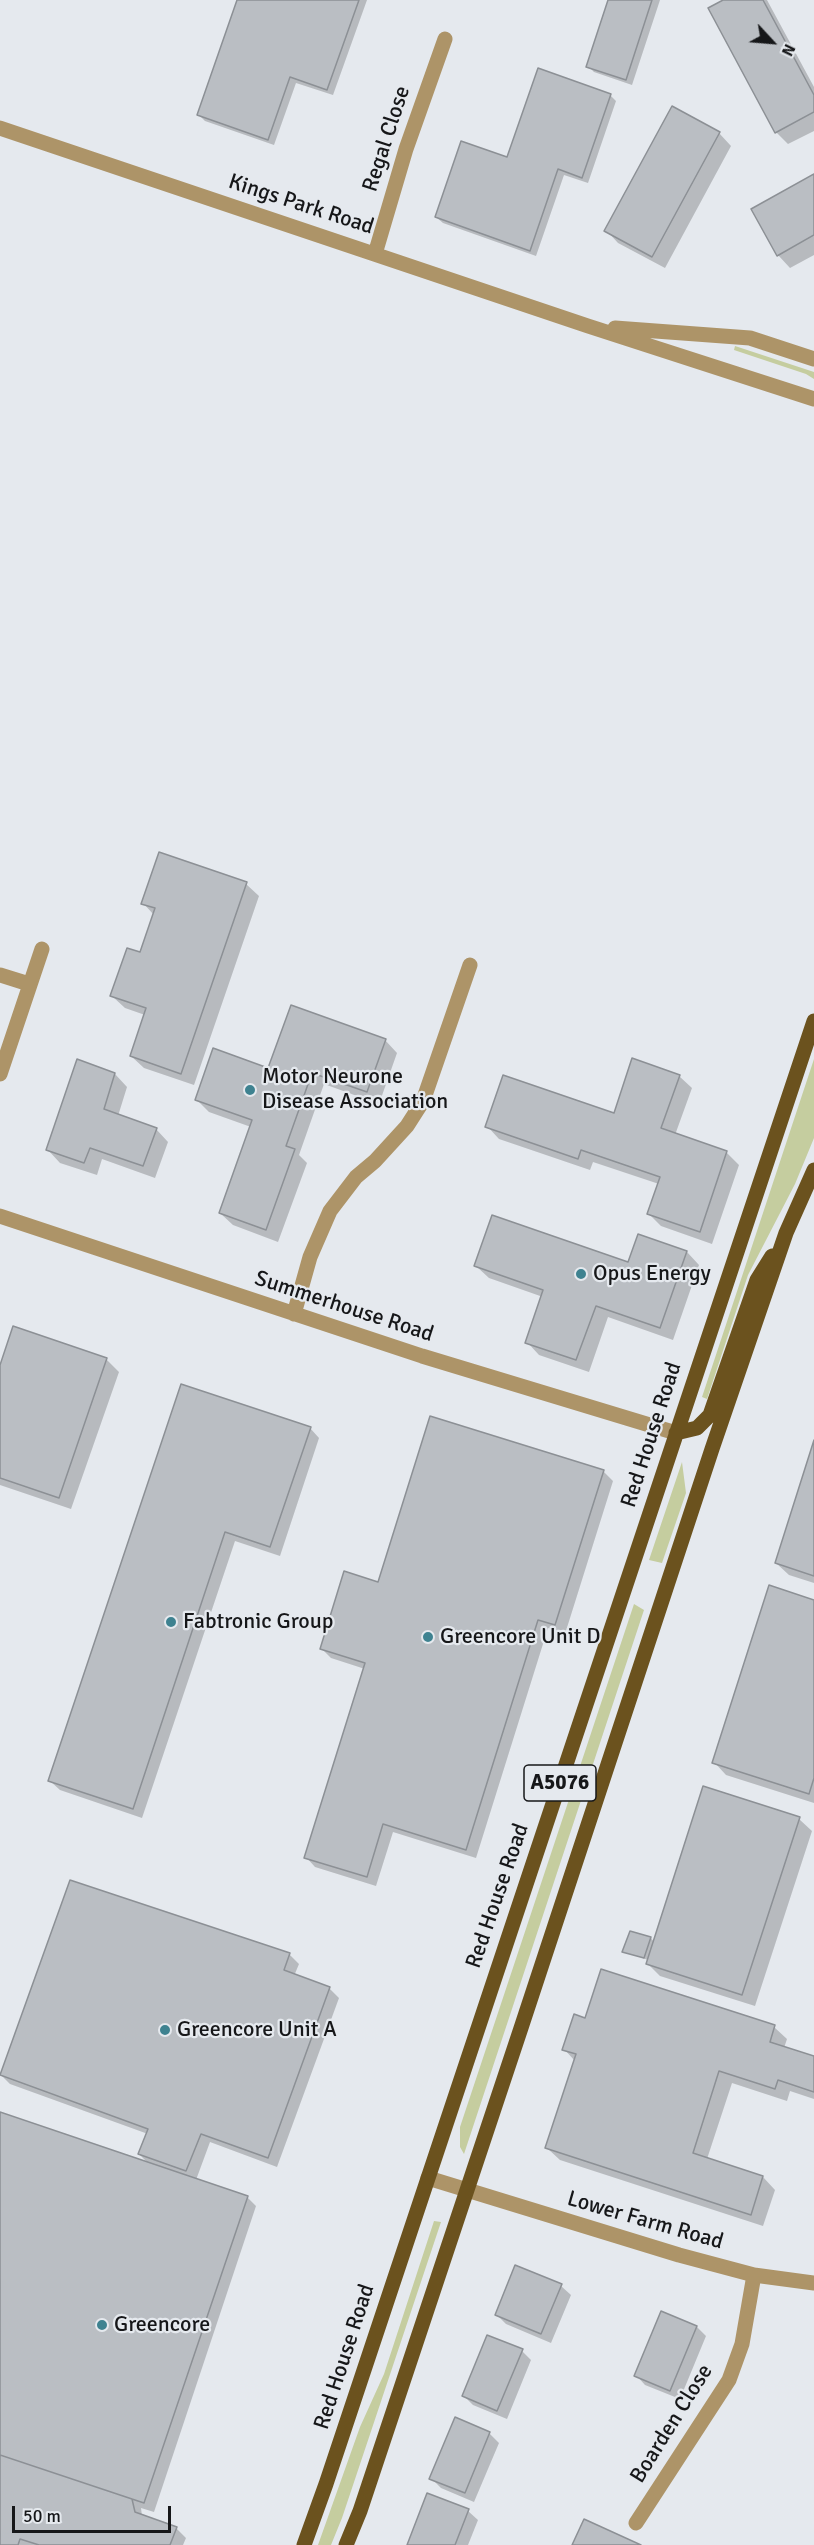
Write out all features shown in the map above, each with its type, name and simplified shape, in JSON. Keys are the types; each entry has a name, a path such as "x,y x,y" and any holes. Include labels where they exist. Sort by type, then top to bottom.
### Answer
{"main road":[{"name":"Red House Road","path":"304,2545 814,1021"},
{"path":"346,2545 360,2511 712,1449 786,1233 814,1170"},
{"path":"676,1433 697,1428 710,1415 757,1280 786,1233"}],"street":[{"name":"Regal Close","path":"375,254 406,149 445,39"},
{"name":"Kings Park Road","path":"0,128 588,326 814,399"},
{"name":"Kings Park Road","path":"588,326 750,338 814,359"},
{"path":"0,1074 42,949"},
{"path":"294,1314 313,1249 330,1211 356,1177 375,1161 407,1126 423,1101 470,965"},
{"path":"0,975 30,984"},
{"name":"Summerhouse Road","path":"0,1216 422,1356 676,1433"},
{"name":"Lower Farm Road","path":"428,2178 754,2275 814,2283"},
{"name":"Boarden Close","path":"636,2523 729,2380 742,2344 754,2275"}],"green space":[{"path":"735,346 814,372 814,379 806,374 734,350"},
{"path":"814,1059 814,1138 795,1184 748,1275 707,1399 702,1397"},
{"path":"682,1462 686,1493 662,1563 649,1560"},
{"path":"634,1604 644,1610 464,2154 460,2147 460,2127"},
{"path":"434,2221 441,2222 342,2518 331,2545 318,2545 360,2427 384,2374"}],"building":[{"path":"237,0 359,0 327,90 290,77 268,140 197,115"},
{"path":"608,0 652,0 626,80 586,67"},
{"path":"723,0 763,0 814,95 814,112 775,133 708,8"},
{"path":"538,68 611,94 582,178 558,169 530,251 435,217 461,141 507,157"},
{"path":"672,106 720,132 652,257 604,231"},
{"path":"814,174 814,235 777,256 751,209"},
{"path":"159,852 247,882 181,1074 130,1056 146,1008 110,996 127,948 140,952 155,908 141,904"},
{"path":"291,1005 386,1039 367,1092 312,1073 286,1146 295,1149 266,1230 219,1213 252,1120 195,1100 213,1048 268,1068"},
{"path":"632,1058 680,1075 661,1128 727,1151 700,1232 647,1214 660,1177 581,1150 578,1159 485,1127 503,1075 614,1113"},
{"path":"77,1059 115,1073 104,1109 157,1128 143,1166 90,1148 84,1163 46,1150"},
{"path":"492,1215 628,1262 638,1234 687,1251 660,1328 596,1306 576,1360 525,1343 543,1290 474,1266"},
{"path":"13,1326 107,1358 59,1498 0,1478 0,1365"},
{"path":"181,1384 311,1427 270,1547 225,1532 133,1809 48,1781"},
{"name":"Greencore Unit D","path":"430,1416 604,1470 555,1625 538,1620 466,1850 383,1824 367,1877 304,1858 365,1663 320,1649 344,1571 378,1582"},
{"path":"814,1440 814,1576 775,1563"},
{"path":"769,1585 814,1600 814,1778 809,1794 712,1763"},
{"path":"703,1786 800,1817 742,1995 646,1964"},
{"name":"Greencore Unit A","path":"70,1880 290,1953 284,1970 330,1987 268,2158 201,2134 186,2171 138,2154 148,2129 0,2075"},
{"path":"630,1931 651,1937 644,1958 622,1952"},
{"path":"601,1969 775,2025 770,2042 814,2056 814,2092 778,2080 775,2089 719,2071 693,2153 763,2176 751,2215 545,2148 576,2054 562,2050 574,2014 585,2018"},
{"name":"Greencore","path":"0,2112 248,2196 144,2503 0,2455"},
{"path":"515,2265 562,2284 541,2334 495,2315"},
{"path":"661,2311 697,2326 670,2391 634,2376"},
{"path":"487,2335 523,2349 497,2411 462,2396"},
{"path":"455,2417 490,2432 465,2493 429,2479"},
{"path":"0,2455 132,2499 135,2512 177,2527 170,2545 39,2545 20,2539 18,2545 0,2545"},
{"path":"427,2493 469,2509 455,2545 407,2545"},
{"path":"584,2519 641,2545 572,2545"}],"place":[{"name":"Motor Neurone Disease Association","path":"250,1090"},
{"name":"Opus Energy","path":"581,1274"},
{"name":"Fabtronic Group","path":"171,1622"},
{"name":"Greencore Unit D","path":"428,1637"},
{"name":"Greencore Unit A","path":"165,2030"},
{"name":"Greencore","path":"102,2325"}]}
